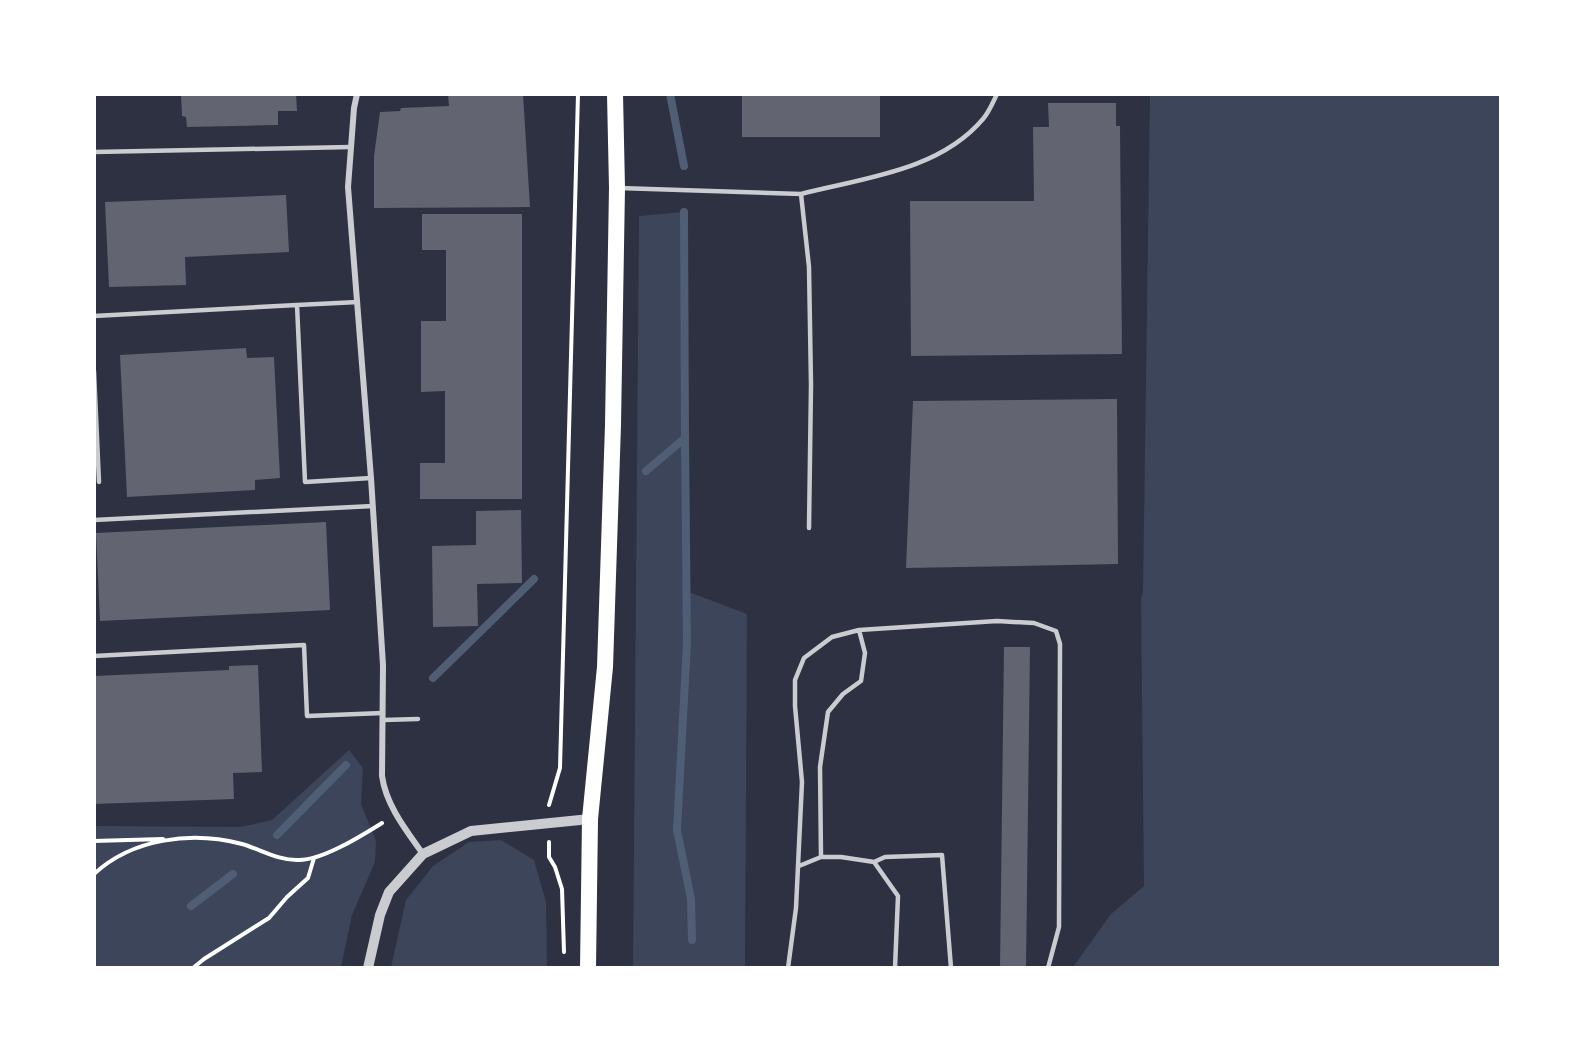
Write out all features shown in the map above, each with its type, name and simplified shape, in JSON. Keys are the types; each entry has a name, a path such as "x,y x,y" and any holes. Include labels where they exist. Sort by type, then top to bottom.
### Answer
{"highway":[{"path":"588,968 590,819 605,667 613,425 617,188 615,94"}],"street":[{"path":"357,94 348,187 383,665 382,776 384,790 423,854"},
{"path":"368,968 389,892 423,854 471,831 590,819"}],"lane":[{"path":"617,188 801,194 917,165 953,146 984,118 997,94"},
{"path":"94,152 351,147"},
{"path":"801,194 809,267 811,385 809,528"},
{"path":"94,316 358,302"},
{"path":"297,305 305,482 371,478"},
{"path":"94,371 99,482"},
{"path":"94,520 373,506"},
{"path":"788,968 799,866 802,782 795,680 804,658 832,637 859,630 997,621 1034,622 1056,630 1060,644 1059,927 1048,968"},
{"path":"821,857 820,767 828,712 843,694 861,681 865,653 859,630"},
{"path":"94,656 304,645 307,716 418,719"},
{"path":"799,866 821,857 841,857 874,862 885,857 942,855 951,968"},
{"path":"874,862 898,896 895,968"}],"path":[{"path":"564,956 562,889 549,857 549,802 560,768 578,94"},
{"path":"94,841 198,837 241,844 285,859 299,861 314,858 352,841 397,814"},
{"path":"94,874 121,856 148,844 172,838"},
{"path":"193,968 269,918 308,878 314,858"}],"shaded area":[{"path":"1150,95 1500,95 1500,967 1073,967 1111,914 1144,886 1141,600 1143,591"},
{"path":"684,212 689,592 747,614 745,967 633,967 639,216"},
{"path":"349,750 363,768 361,804 376,841 375,862 352,915 341,967 95,968 95,826 240,827 272,820"},
{"path":"501,840 534,860 546,902 547,967 391,967 406,900 433,866 469,842"}],"building":[{"path":"181,94 296,94 297,111 278,111 278,125 187,127 186,117 182,116"},
{"path":"448,94 523,94 530,207 374,208 374,156 380,112 400,111 401,108 449,106"},
{"path":"742,94 880,94 880,137 742,137"},
{"path":"1048,103 1116,103 1116,126 1120,126 1122,354 911,356 910,201 1034,201 1033,127 1049,127"},
{"path":"286,195 289,252 185,257 186,285 109,287 105,202"},
{"path":"422,214 522,214 522,499 420,499 420,463 445,463 445,391 421,392 421,321 446,321 446,250 422,250"},
{"path":"246,348 247,358 274,357 280,478 255,480 255,490 127,497 120,355"},
{"path":"1117,399 1118,564 906,568 913,401"},
{"path":"521,510 522,583 477,584 478,626 433,627 432,546 476,545 476,511"},
{"path":"326,522 330,610 100,621 96,533"},
{"path":"1004,647 1030,647 1026,968 1000,968"},
{"path":"258,665 262,772 233,773 234,799 94,804 94,676 229,670 229,666"}],"waterway":[{"path":"670,94 684,166"},
{"path":"646,471 685,438 684,212"},
{"path":"685,438 687,643 677,830 691,899 692,940"},
{"path":"433,678 534,579"},
{"path":"277,835 346,765"},
{"path":"191,906 233,874"}]}
